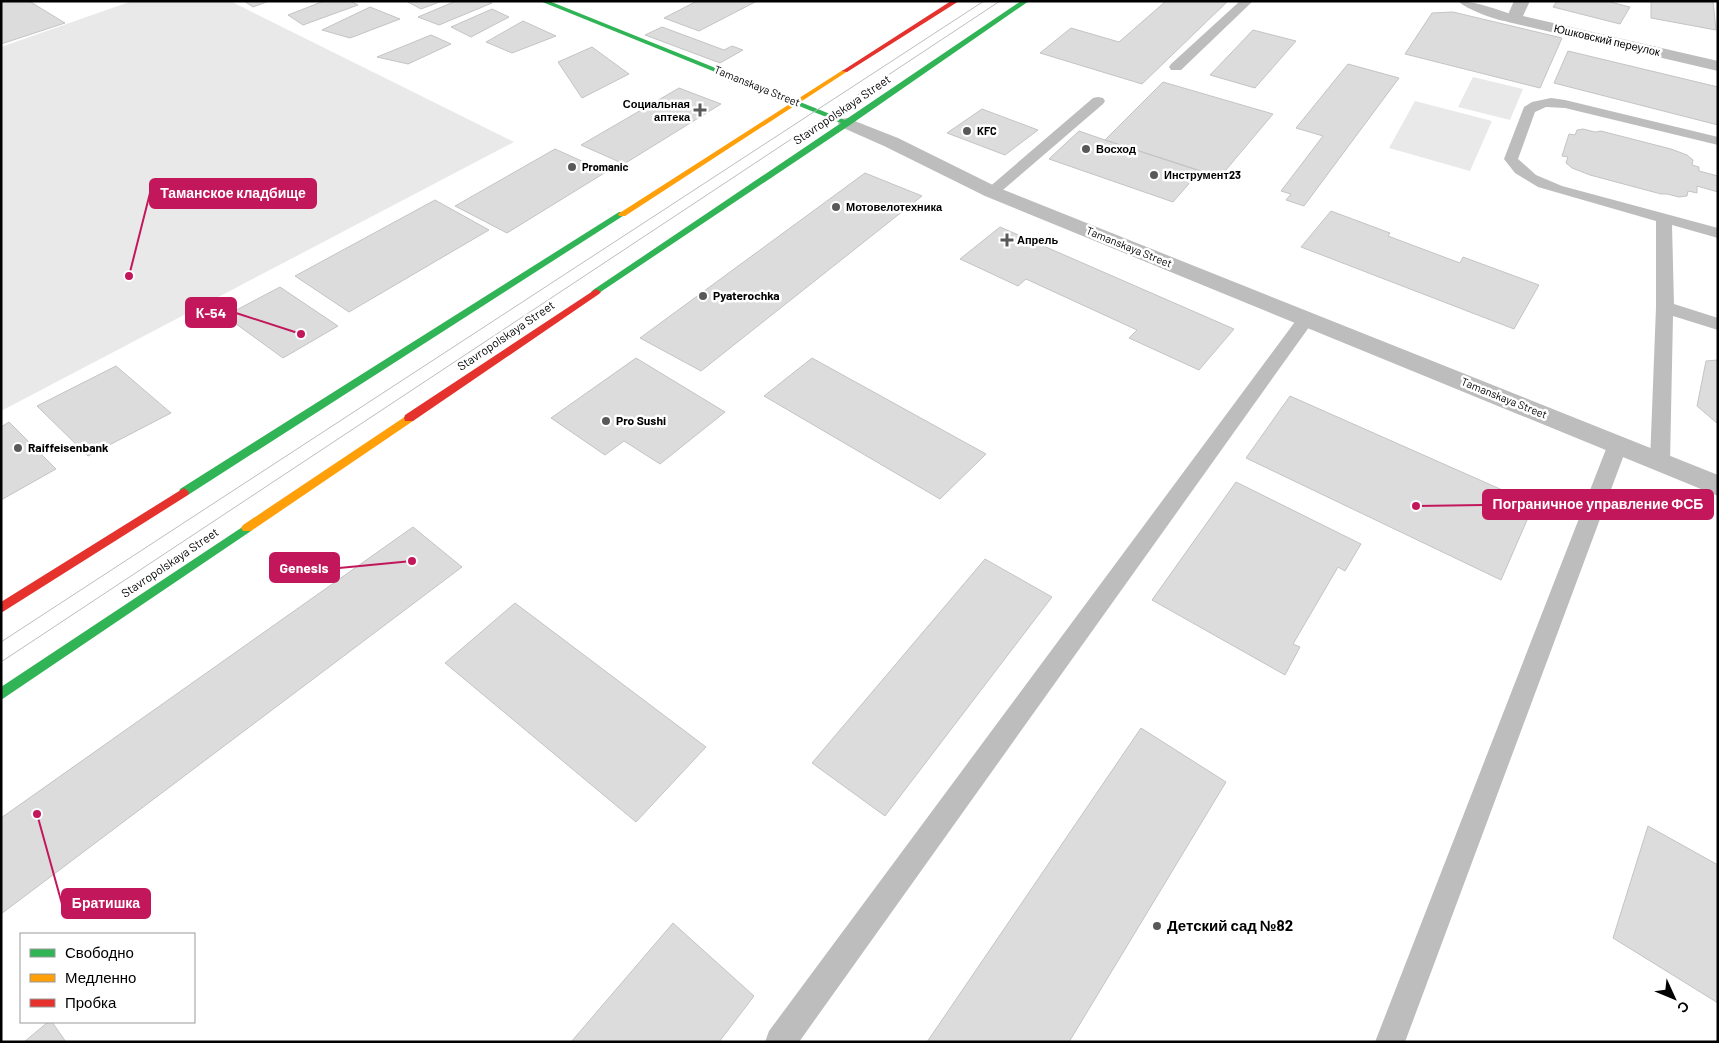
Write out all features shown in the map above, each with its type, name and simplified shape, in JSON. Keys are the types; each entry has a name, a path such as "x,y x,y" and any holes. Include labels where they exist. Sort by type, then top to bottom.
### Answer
{"main road":[{"name":"Tamanskaya Street","path":"543,1 848,124"},
{"path":"1,608 956,1"},
{"name":"Stavropolskaya Street","path":"1,694 848,124 1026,1"}],"street":[{"path":"1514,19 1522,1"},
{"name":"Юшковский переулок","path":"1514,19 1718,66"},
{"name":"Tamanskaya Street","path":"848,124 891,142 992,192 1718,486"}],"lane":[{"path":"1176,67 1247,1"},
{"path":"1464,1 1476,8 1514,19"},
{"path":"992,192 1098,101"},
{"path":"1718,141 1565,104 1542,103 1533,106 1529,110 1511,159 1516,168 1535,180 1557,189 1718,233"},
{"path":"1660,462 1665,307 1664,218"},
{"path":"1665,307 1718,324"},
{"path":"780,1042 1306,319"},
{"path":"1390,1042 1618,444"}],"shaded area":[{"path":"132,1 230,1 514,142 1,411 1,47"},
{"path":"1473,77 1523,89 1510,120 1458,107"},
{"path":"1415,101 1492,121 1470,171 1389,148"}],"building":[{"path":"1,1 29,1 65,23 1,44"},
{"path":"244,1 269,1 253,7"},
{"path":"324,1 351,1 358,5 303,25 288,15"},
{"path":"406,1 442,1 421,9"},
{"path":"456,1 487,1 492,3 439,25 418,17"},
{"path":"697,1 757,1 699,31 664,18"},
{"path":"1166,1 1228,1 1142,84 1040,53 1071,28 1119,42"},
{"path":"1557,1 1606,1 1630,7 1620,24 1553,7"},
{"path":"1651,1 1713,1 1716,30 1651,18"},
{"path":"370,7 400,19 350,38 322,30"},
{"path":"492,9 509,17 471,37 451,27"},
{"path":"1453,12 1562,38 1540,88 1405,54 1432,13"},
{"path":"523,21 556,36 512,53 486,42"},
{"path":"662,27 724,50 732,46 743,50 720,63 645,35"},
{"path":"1253,30 1296,41 1255,88 1210,75"},
{"path":"431,35 451,44 408,64 377,57"},
{"path":"592,47 629,74 582,98 558,62"},
{"path":"1568,51 1718,87 1718,125 1554,83"},
{"path":"1348,64 1399,78 1304,206 1286,200 1291,194 1281,191 1323,136 1296,128"},
{"path":"1163,82 1273,114 1220,177 1105,140"},
{"path":"679,88 721,104 624,164 581,145"},
{"path":"982,109 1038,130 1005,155 947,133"},
{"path":"1583,129 1595,132 1601,131 1687,155 1693,160 1692,165 1699,167 1699,171 1718,176 1718,192 1697,186 1697,193 1688,191 1687,196 1679,197 1590,175 1572,168 1566,163 1568,157 1562,156 1569,134 1575,135 1577,130"},
{"path":"1079,131 1200,171 1173,202 1049,159"},
{"path":"555,149 606,172 507,233 455,206"},
{"path":"865,173 922,196 701,371 640,338"},
{"path":"435,200 489,230 349,312 295,276"},
{"path":"1331,211 1390,233 1388,236 1460,263 1463,257 1539,285 1514,329 1301,247"},
{"path":"1000,227 1234,329 1199,370 1129,338 1137,330 1026,279 1018,286 960,259"},
{"path":"280,287 338,326 283,358 225,316"},
{"path":"636,358 725,412 660,464 624,441 605,455 551,418"},
{"path":"812,358 986,454 940,499 764,396"},
{"path":"1718,360 1718,424 1697,406 1706,361"},
{"path":"116,366 171,413 88,456 37,406"},
{"path":"1290,396 1534,504 1501,580 1246,458"},
{"name":"Raiffeisenbank","path":"9,422 56,469 1,500 1,427"},
{"path":"1236,482 1361,544 1345,571 1338,567 1293,644 1300,647 1285,675 1152,600"},
{"path":"413,527 462,567 1,914 1,818"},
{"path":"985,559 1052,597 885,816 812,763"},
{"path":"515,603 706,747 636,822 445,663"},
{"path":"1141,728 1226,782 1069,1042 927,1042"},
{"path":"1648,826 1718,865 1718,1003 1613,938"},
{"path":"673,923 754,996 719,1042 571,1042"},
{"path":"47,1023 53,1023 66,1042 24,1042"}],"tram line":[{"path":"1,642 984,1"},
{"path":"1,662 1000,1"}],"traffic: fast":[{"path":"543,1 847,123"},
{"path":"596,292 1026,1"},
{"path":"184,492 622,214"},
{"path":"1,694 247,528"}],"traffic: slow":[{"path":"622,214 845,71"},
{"path":"247,528 409,418"}],"traffic: jam":[{"path":"845,71 956,1"},
{"path":"409,418 596,292"},
{"path":"1,608 184,492"}],"place":[{"name":"Социальная аптека","path":"700,110"},
{"name":"KFC","path":"967,131"},
{"name":"Восход","path":"1086,149"},
{"name":"Promanic","path":"572,167"},
{"name":"Инструмент23","path":"1154,175"},
{"name":"Мотовелотехника","path":"836,207"},
{"name":"Апрель","path":"1007,240"},
{"name":"Таманское кладбище","path":"129,276"},
{"name":"Pyaterochka","path":"703,296"},
{"name":"К-54","path":"301,334"},
{"name":"Pro Sushi","path":"606,421"},
{"name":"Raiffeisenbank","path":"18,448"},
{"name":"Пограничное управление ФСБ","path":"1416,506"},
{"name":"Genesis","path":"412,561"},
{"name":"Братишка","path":"37,814"},
{"name":"Детский сад №82","path":"1157,926"}]}
